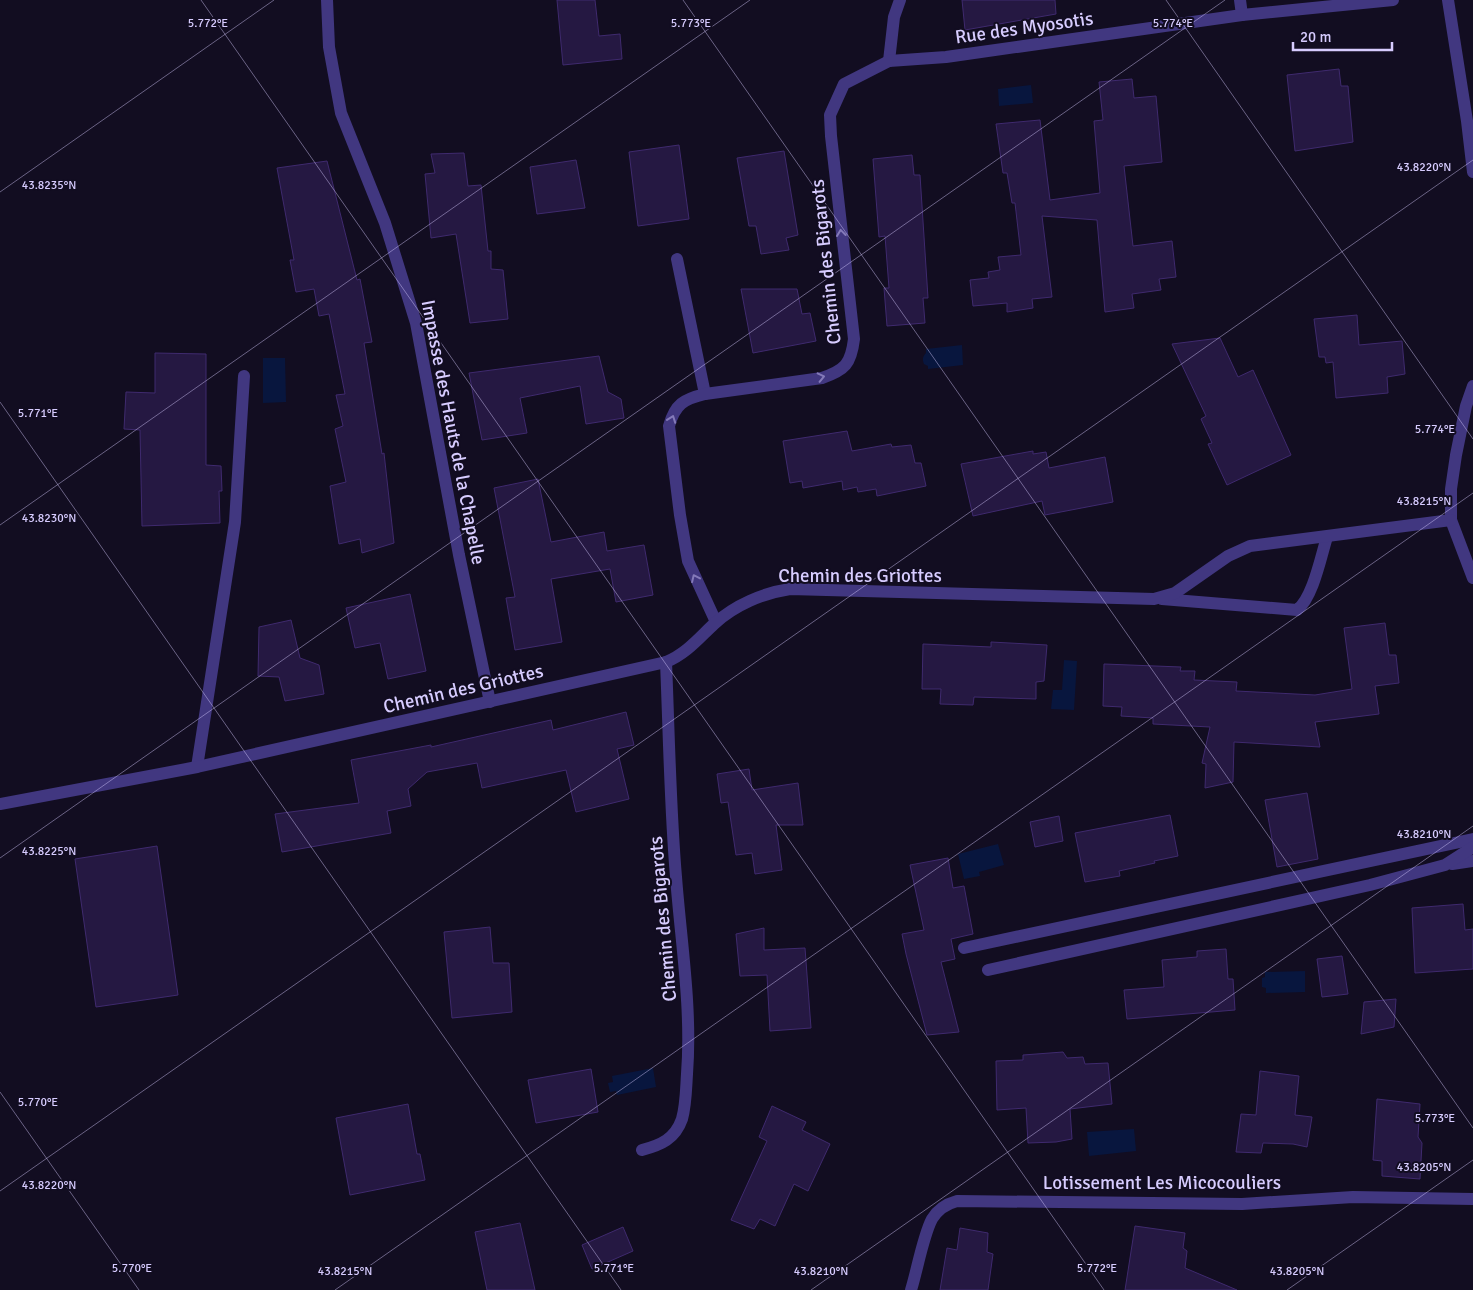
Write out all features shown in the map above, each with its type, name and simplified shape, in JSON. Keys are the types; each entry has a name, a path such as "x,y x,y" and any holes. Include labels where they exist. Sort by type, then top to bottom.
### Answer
{"street":[{"name":"Impasse des Hauts de la Chapelle","path":"327,0 329,47 341,113 385,223 416,323 457,546 490,702"},
{"path":"889,61 894,17 900,0"},
{"path":"1240,0 1242,15"},
{"name":"Rue des Myosotis","path":"844,84 889,61 946,57 1242,15 1393,0"},
{"path":"1448,0 1473,172"},
{"name":"Chemin des Bigarots","path":"716,622 688,561 678,505 669,426 672,415 678,406 688,398 822,378 840,371 849,362 854,339 838,208 830,115 844,84"},
{"path":"677,259 705,394"},
{"path":"197,767 235,522 244,376"},
{"path":"1473,386 1466,406 1456,455 1451,488 1450,520 1473,578"},
{"name":"Chemin des Griottes","path":"0,804 197,767 666,662 683,653 716,622 760,596 790,589 1154,598 1175,593 1228,556 1245,548 1450,520"},
{"path":"1154,598 1297,610 1309,595 1327,536"},
{"name":"Chemin des Bigarots","path":"642,1150 660,1145 669,1140 682,1119 686,1098 688,1059 688,1005 676,876 666,662"},
{"path":"964,948 1473,839"},
{"path":"1445,865 1473,847"},
{"path":"988,970 1370,885 1445,865 1473,861"},
{"name":"Lotissement Les Micocouliers","path":"911,1290 933,1219 947,1204 957,1201 1242,1204 1353,1197 1473,1199"}],"water":[{"path":"1031,85 1033,103 999,106 998,89"},
{"path":"962,345 963,365 928,369 928,366 924,364 923,358 926,349"},
{"path":"263,358 285,358 286,402 263,403"},
{"path":"1064,660 1077,661 1074,710 1051,709 1053,690 1062,690"},
{"path":"998,844 1004,865 979,872 980,876 964,879 958,854"},
{"path":"1305,971 1305,992 1266,993 1266,988 1262,987 1262,978 1265,977 1265,972"},
{"path":"653,1068 656,1087 617,1095 616,1091 610,1092 608,1083 613,1082 612,1076"},
{"path":"1134,1129 1136,1151 1089,1156 1087,1132"}],"building":[{"path":"557,0 595,0 599,36 620,34 622,59 563,65"},
{"path":"962,0 1055,0 1056,14 965,30"},
{"path":"1339,69 1341,86 1348,86 1353,142 1295,151 1287,75"},
{"path":"1132,79 1134,98 1156,96 1162,162 1124,166 1133,246 1172,241 1176,277 1159,279 1161,290 1132,294 1134,308 1105,312 1097,220 1042,216 1052,297 1032,299 1033,308 1007,312 1007,303 973,306 970,280 989,278 988,272 1000,270 998,257 1021,255 1015,203 1012,203 1007,173 1003,173 996,124 1040,120 1050,200 1100,193 1094,121 1103,120 1099,82"},
{"path":"679,145 689,219 638,226 629,152"},
{"path":"784,151 798,235 786,238 789,250 761,254 756,226 749,226 737,158"},
{"path":"464,153 468,186 481,185 488,251 491,251 491,269 503,270 508,319 470,323 456,234 431,238 425,174 435,173 431,154"},
{"path":"912,155 914,175 920,175 928,298 923,298 925,323 887,326 884,288 889,288 885,236 879,237 873,159"},
{"path":"576,160 585,208 537,214 530,167"},
{"path":"327,161 357,280 360,279 372,342 364,343 382,454 384,453 394,543 362,553 360,539 339,544 330,486 346,482 335,429 343,426 336,395 345,394 329,314 319,316 314,289 296,292 290,260 294,260 277,168"},
{"path":"741,289 797,289 802,314 810,313 816,341 753,353"},
{"path":"1357,315 1359,345 1402,341 1405,374 1387,377 1388,393 1336,398 1333,362 1326,363 1325,357 1319,357 1314,319"},
{"path":"1220,338 1238,377 1253,370 1291,455 1227,485 1208,444 1212,443 1201,419 1206,416 1172,344"},
{"path":"155,353 206,354 206,465 221,466 222,491 219,491 220,523 142,526 140,430 124,429 126,392 155,393"},
{"path":"599,356 608,392 621,399 624,418 586,424 580,386 520,398 527,433 482,440 469,373"},
{"path":"847,431 852,451 891,444 892,447 911,445 915,463 921,463 926,486 877,496 876,489 858,492 857,487 843,490 842,481 803,488 802,481 790,483 783,441"},
{"path":"1033,451 1033,454 1046,452 1049,468 1105,457 1113,502 1045,515 1042,501 973,516 961,464"},
{"path":"538,479 551,542 604,532 607,551 644,545 653,595 616,602 610,569 551,579 562,642 515,650 506,598 515,597 494,488"},
{"path":"410,594 426,671 388,679 380,643 355,648 346,608"},
{"path":"291,620 300,658 319,665 324,694 285,701 279,677 258,676 259,627"},
{"path":"1385,623 1389,655 1396,655 1399,683 1375,686 1379,714 1315,722 1320,747 1234,742 1233,782 1205,788 1206,764 1202,763 1210,727 1153,724 1153,718 1121,716 1122,707 1103,706 1104,664 1181,667 1180,671 1195,671 1194,680 1237,682 1236,691 1315,695 1352,689 1344,628"},
{"path":"991,642 1047,645 1044,681 1036,682 1036,699 974,697 973,705 940,704 941,689 922,689 923,644 991,647"},
{"path":"626,712 634,745 617,749 629,799 576,812 566,770 482,788 477,763 427,772 408,789 411,806 387,811 391,833 282,852 275,814 359,803 351,760 431,745 431,747 551,720 553,730"},
{"path":"749,769 752,790 798,783 803,825 776,825 782,870 755,874 752,853 736,855 728,802 721,803 717,774"},
{"path":"1307,793 1318,859 1277,867 1265,800"},
{"path":"1170,815 1178,856 1119,871 1120,876 1085,882 1075,833"},
{"path":"1059,816 1063,841 1035,847 1030,822"},
{"path":"157,846 178,995 96,1007 75,859"},
{"path":"948,858 953,888 964,886 973,934 951,939 955,959 941,962 959,1032 927,1035 902,934 924,930 910,865"},
{"path":"1463,904 1465,930 1473,929 1473,969 1415,973 1412,908"},
{"path":"490,927 493,963 509,963 512,1012 452,1018 444,932"},
{"path":"764,928 764,950 805,948 811,1028 770,1031 767,975 740,976 736,934"},
{"path":"1226,949 1228,979 1233,979 1235,1010 1127,1019 1124,990 1164,987 1162,960 1197,957 1197,951"},
{"path":"1342,956 1348,994 1322,997 1317,959"},
{"path":"1396,999 1394,1027 1361,1034 1364,1002"},
{"path":"1063,1052 1067,1058 1083,1057 1085,1064 1108,1063 1112,1104 1070,1109 1072,1139 1056,1142 1028,1143 1026,1108 997,1110 996,1061 1023,1060 1023,1055"},
{"path":"591,1069 598,1112 536,1123 528,1080"},
{"path":"1260,1071 1299,1076 1295,1115 1312,1117 1307,1147 1293,1144 1263,1143 1261,1153 1236,1152 1241,1114 1256,1115"},
{"path":"1377,1099 1420,1104 1418,1137 1422,1143 1420,1179 1382,1176 1382,1161 1373,1160"},
{"path":"408,1104 417,1154 420,1154 425,1180 350,1195 336,1118"},
{"path":"772,1106 806,1122 802,1130 830,1144 808,1191 794,1184 775,1226 760,1219 754,1229 731,1220 767,1141 759,1137"},
{"path":"520,1223 535,1290 487,1290 475,1232"},
{"path":"1135,1226 1185,1233 1183,1248 1187,1251 1185,1268 1237,1290 1125,1290"},
{"path":"623,1227 633,1251 592,1269 582,1245"},
{"path":"960,1228 988,1233 987,1252 993,1254 988,1290 940,1290 947,1248 957,1250"}]}
